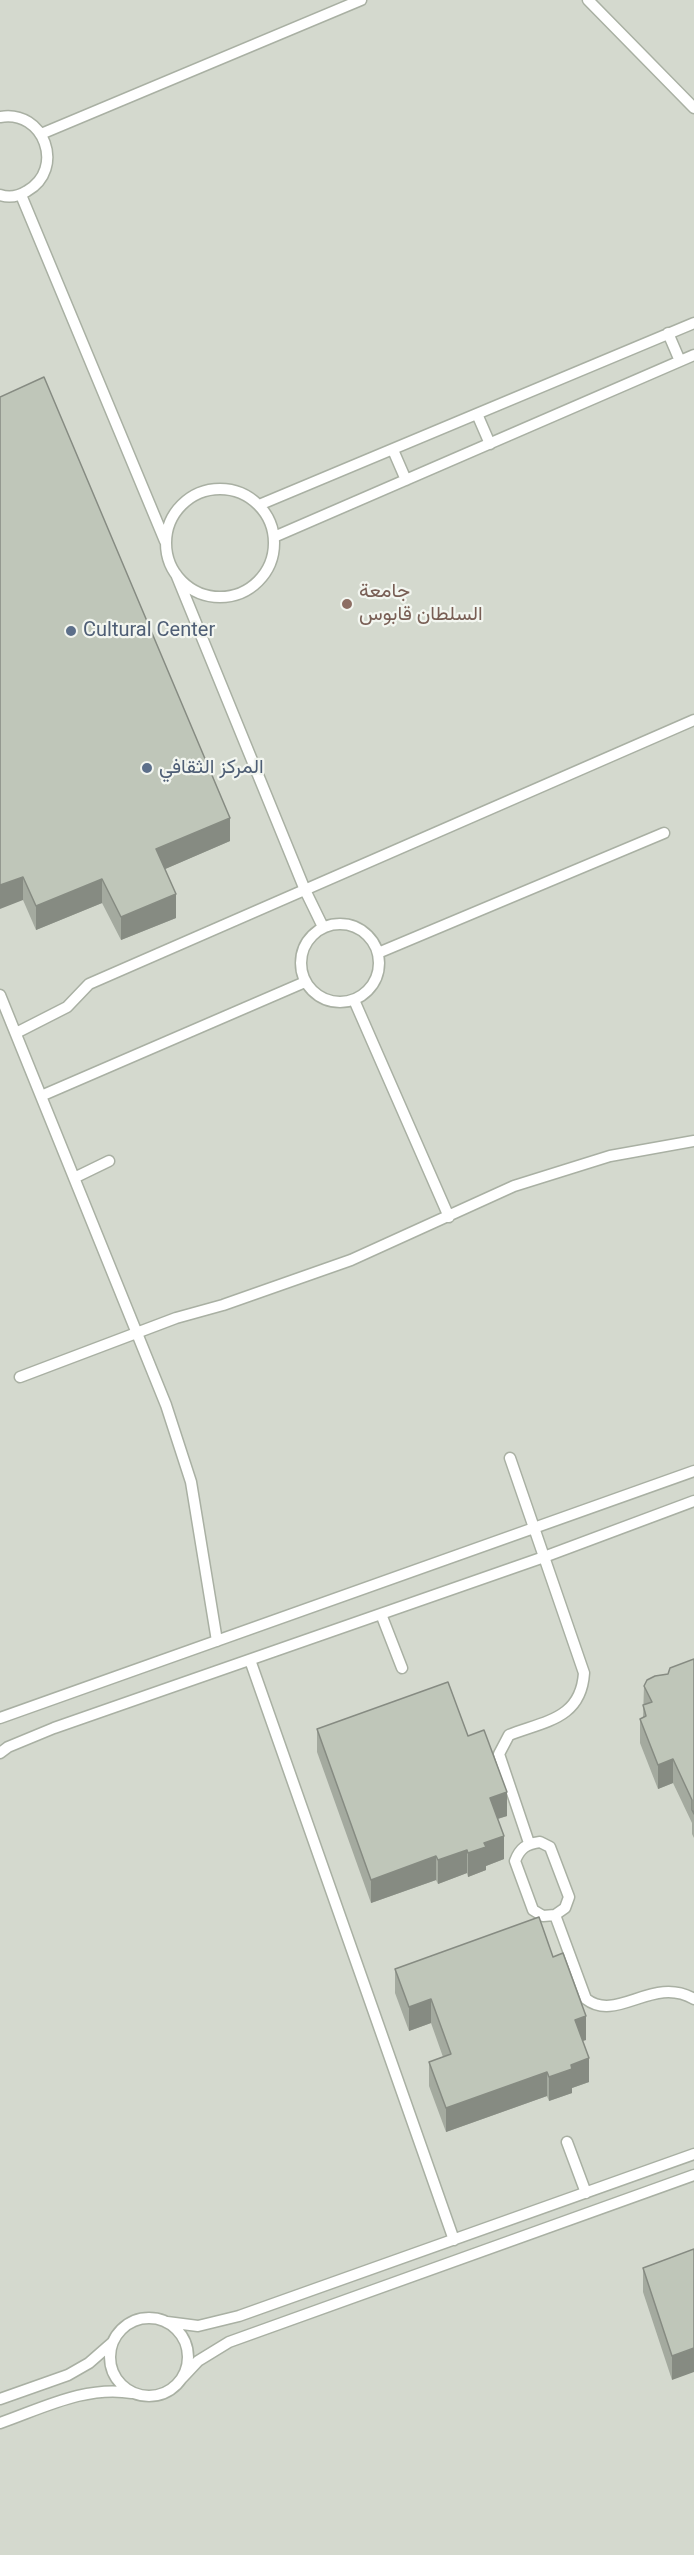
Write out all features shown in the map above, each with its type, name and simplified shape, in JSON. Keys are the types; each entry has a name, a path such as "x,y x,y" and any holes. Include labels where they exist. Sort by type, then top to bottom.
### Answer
{"lane":[{"path":"41,134 361,0"},
{"path":"588,0 694,108"},
{"path":"0,117 17,117 29,122 46,143 49,159 44,174 34,187 21,195 0,195"},
{"path":"21,195 165,541 168,560 176,574 305,890 323,927"},
{"path":"259,506 694,323"},
{"path":"668,333 680,362"},
{"path":"274,537 694,356"},
{"path":"477,414 490,444"},
{"path":"393,450 406,480"},
{"path":"165,541 169,523 178,508 192,496 209,490 227,489 244,495 259,506 267,517 274,537 268,566 258,582 242,592 224,597 205,595 188,587 176,574"},
{"path":"16,1033 67,1007 89,984 694,720"},
{"path":"378,953 664,833"},
{"path":"337,924 350,925 363,931 373,940 378,953 380,965 372,986 354,1000 340,1002 326,1000 314,993 305,982 301,967 302,951 310,937 323,927 337,924"},
{"path":"41,1096 305,982"},
{"path":"0,995 166,1405 190,1482 217,1641"},
{"path":"354,1000 448,1217"},
{"path":"20,1377 138,1335 176,1318 223,1305 351,1260 514,1186 610,1156 694,1141"},
{"path":"74,1178 109,1161"},
{"path":"510,1458 584,1673 583,1691 570,1710 509,1735 499,1754 529,1844"},
{"path":"0,1718 694,1471"},
{"path":"0,1753 8,1747 54,1728 544,1557 694,1501"},
{"path":"381,1614 402,1668"},
{"path":"250,1660 454,2240"},
{"path":"540,1842 550,1847 568,1897 565,1908 555,1915 543,1916 533,1910 515,1860 519,1850 529,1844 540,1842"},
{"path":"555,1915 586,2000 595,2007 603,2008 661,1991 674,1991 694,1999"},
{"path":"567,2142 586,2193"},
{"path":"0,2399 68,2375 89,2363 113,2342 120,2331 136,2321 155,2318 198,2326 215,2324 694,2154"},
{"path":"0,2423 82,2394 113,2390 149,2396 162,2394 173,2388 198,2361 229,2342 694,2175"},
{"path":"167,2322 178,2330 185,2341 188,2354 187,2366 182,2378"},
{"path":"113,2342 110,2354 111,2367 116,2379 125,2388 137,2394"}],"shaded area":[{"path":"0,0 694,0 694,2555 0,2555"}],"building":[{"name":"Cultural Center","path":"44,377 230,818 156,849 176,894 121,917 102,879 36,906 23,877 0,885 0,397"},
{"path":"694,1659 694,1814 692,1800 673,1759 658,1765 640,1719 646,1716 643,1705 652,1702 644,1686 647,1680 668,1674 670,1668"},
{"path":"448,1682 468,1736 484,1730 507,1792 490,1798 504,1836 484,1843 486,1847 468,1853 467,1850 438,1860 436,1856 371,1880 317,1729"},
{"path":"539,1917 553,1957 563,1953 586,2016 575,2020 589,2058 571,2065 572,2069 549,2077 547,2072 446,2108 429,2062 451,2054 431,1999 409,2007 395,1969"},
{"path":"694,2249 694,2348 672,2356 643,2268"}],"place":[{"name":"جامعة السلطان قابوس","path":"347,604"},
{"name":"Cultural Center","path":"71,631"},
{"name":"المركز الثقافي","path":"147,768"}]}
